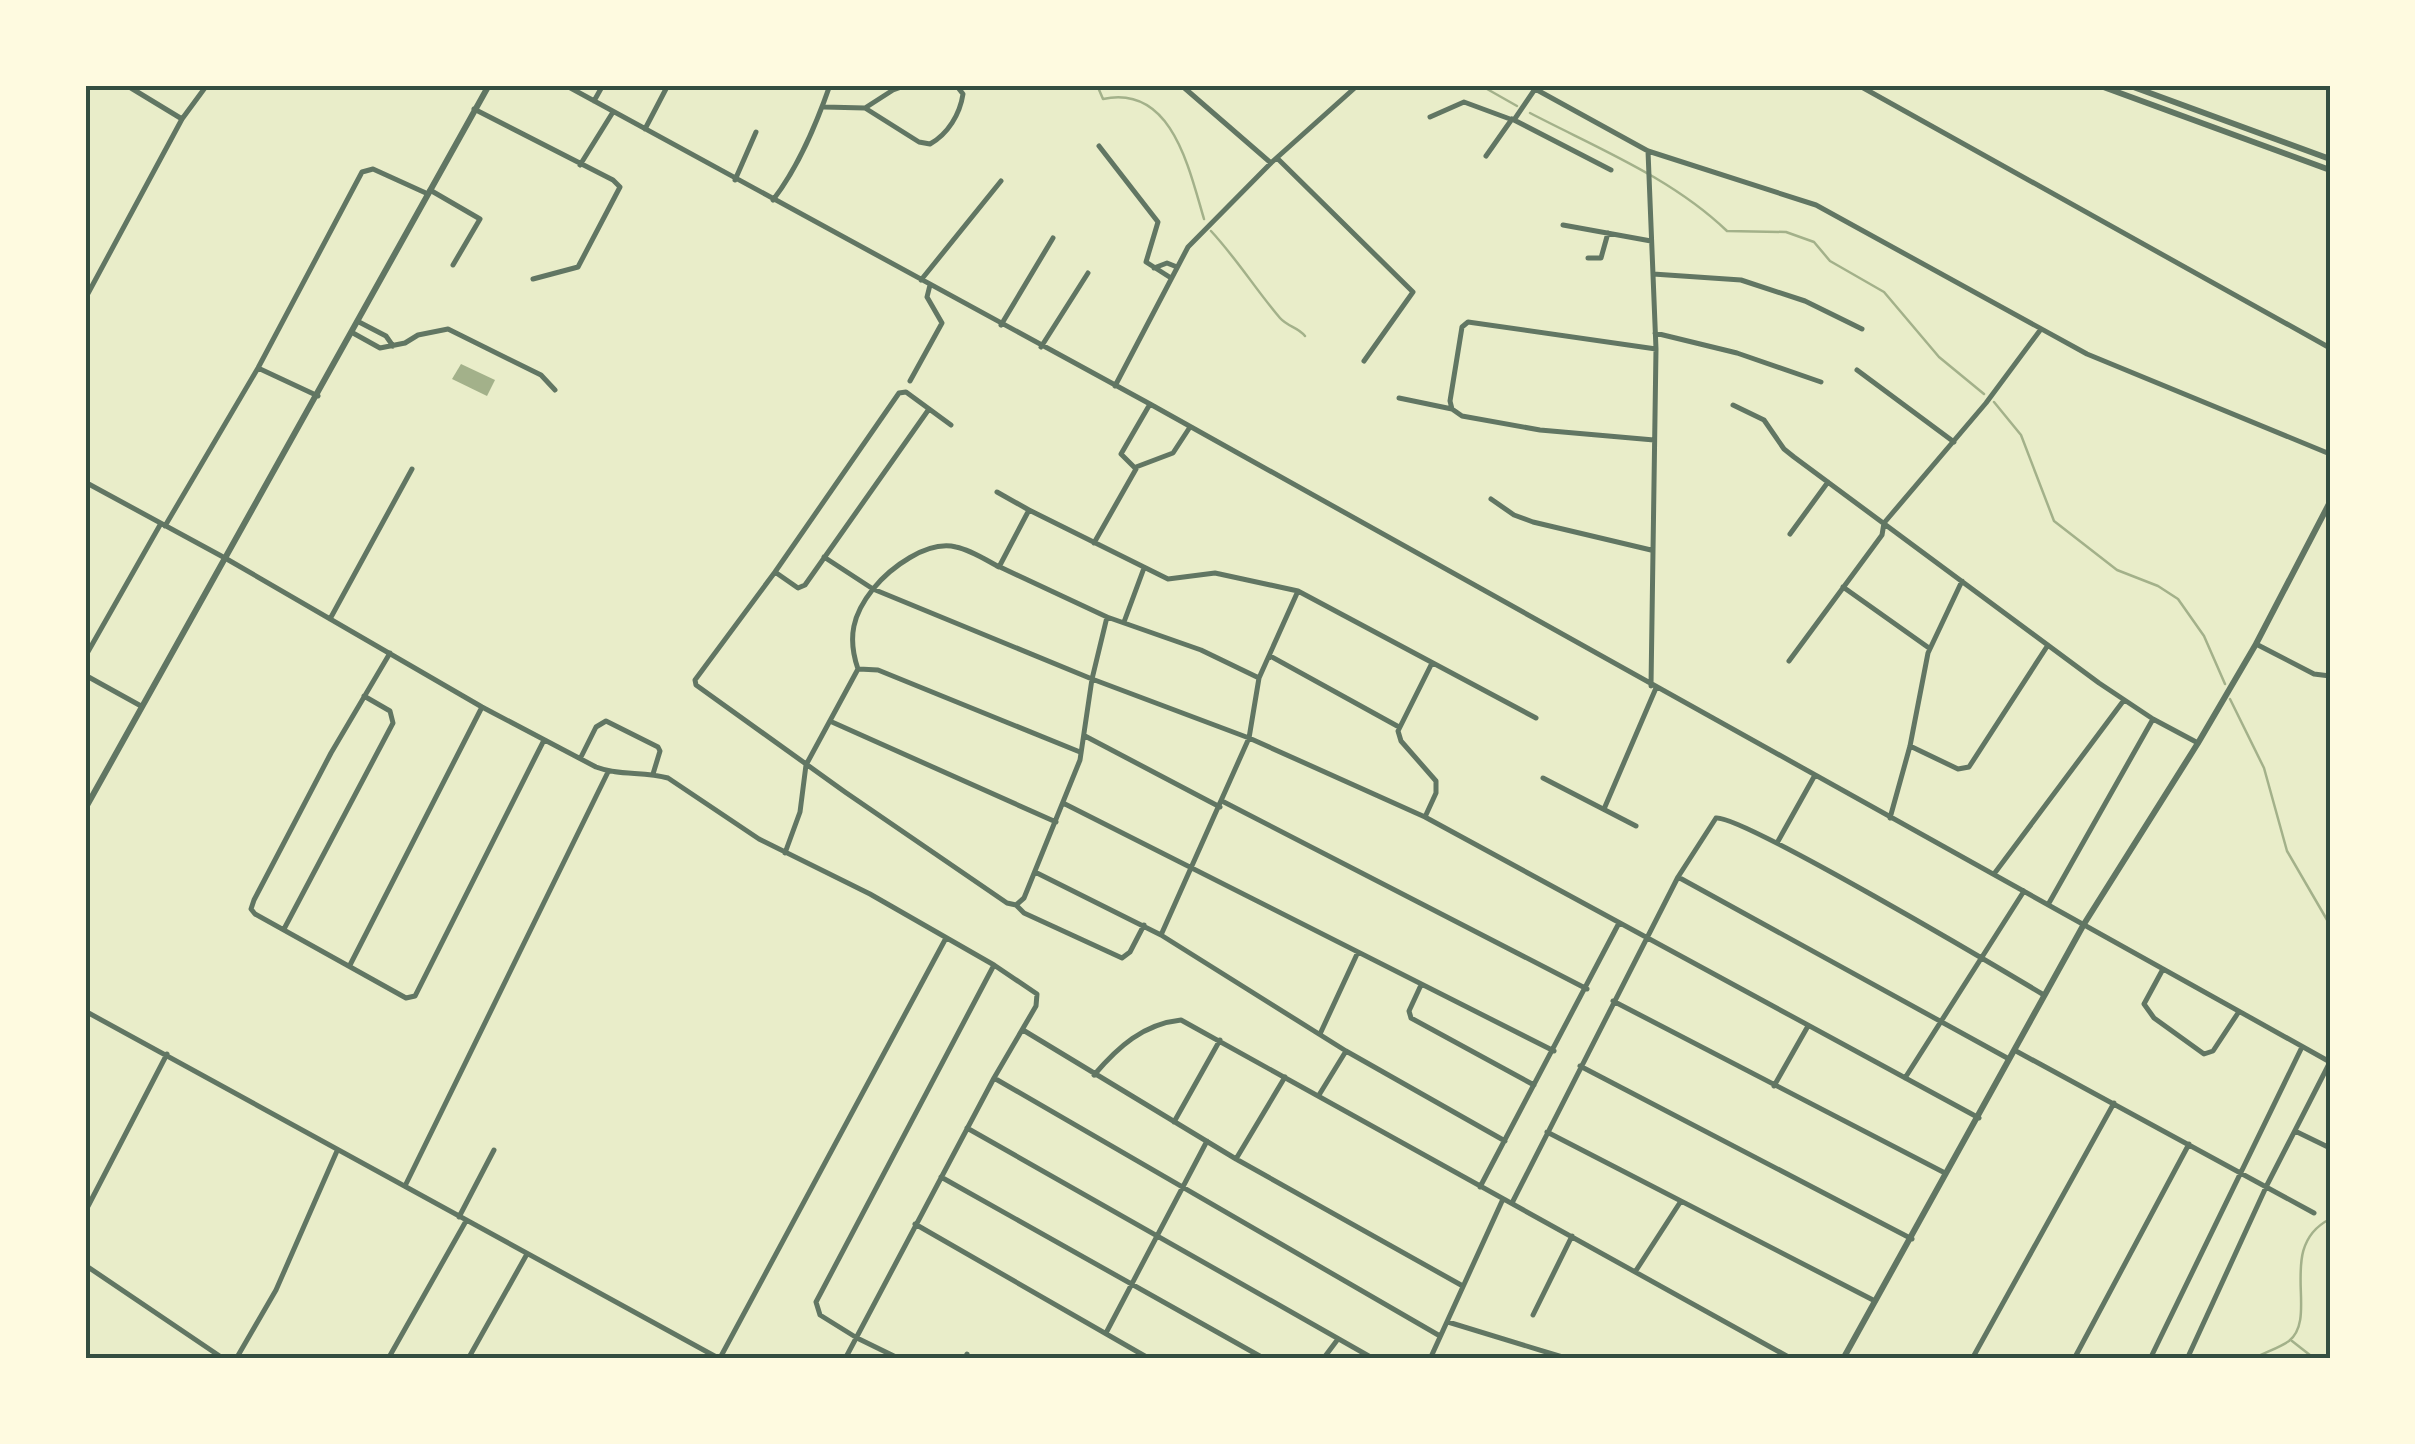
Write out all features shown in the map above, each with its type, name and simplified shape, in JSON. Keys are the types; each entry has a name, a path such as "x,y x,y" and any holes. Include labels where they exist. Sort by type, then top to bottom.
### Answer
{"street":[{"path":"126,85 182,119"},
{"path":"85,299 182,119 206,85"},
{"path":"85,809 489,85"},
{"path":"565,85 1150,404 2330,1062 2267,1185 2188,1359"},
{"path":"594,101 604,85"},
{"path":"645,129 668,85"},
{"path":"773,200 786,183 824,107 830,85"},
{"path":"824,107 865,108 907,85"},
{"path":"865,108 919,142 930,144 944,132 961,105 963,94 956,85"},
{"path":"1181,85 1274,161 1413,292 1364,361"},
{"path":"1114,386 1177,267 1202,231 1358,85"},
{"path":"1858,85 2330,348"},
{"path":"2098,85 2330,170"},
{"path":"2128,85 2330,159"},
{"path":"1486,156 1532,87 1648,150 1816,205 2087,354 2330,454"},
{"path":"1430,117 1464,102 1512,120 1611,170"},
{"path":"474,109 620,186 578,267 532,279"},
{"path":"580,164 613,112"},
{"path":"734,180 756,132"},
{"path":"1098,146 1158,222 1146,259 1172,278"},
{"path":"1604,809 1654,687 1651,550 1656,348 1648,150"},
{"path":"85,657 258,368 362,172 374,169 480,219 453,264"},
{"path":"921,280 1001,181"},
{"path":"1564,225 1651,240"},
{"path":"1588,258 1600,260 1608,233"},
{"path":"1001,325 1053,238"},
{"path":"1154,268 1167,263 1177,267"},
{"path":"1041,347 1088,274"},
{"path":"1653,274 1741,280 1806,301 1862,328"},
{"path":"910,381 942,323 928,297 930,285"},
{"path":"359,322 386,336 393,346"},
{"path":"1452,409 1462,328 1468,322 1656,348"},
{"path":"353,334 380,348 418,334 448,329 541,374 555,390"},
{"path":"1788,660 1882,536 1884,523 1954,442 2041,329"},
{"path":"1655,332 1821,382"},
{"path":"258,368 318,396"},
{"path":"1857,370 1954,442"},
{"path":"951,424 906,392 899,393 776,572 694,682 806,765 1024,913 1122,958 1130,952 1144,925"},
{"path":"1399,398 1452,409 1462,416 1540,430 1655,440"},
{"path":"1136,467 1122,452 1150,404"},
{"path":"1733,405 1764,420 1784,449 2048,645 2124,700 2198,743"},
{"path":"776,572 802,587 930,409"},
{"path":"1094,543 1136,467 1172,453 1190,427"},
{"path":"330,619 412,469"},
{"path":"85,482 544,740 608,772 668,778 758,840 870,894 1037,994 1036,1006 845,1359"},
{"path":"1790,534 1828,482"},
{"path":"996,492 1168,579 1215,573 1298,592 1536,718"},
{"path":"1491,499 1533,522 1651,550"},
{"path":"1843,1359 2084,924 2256,644 2330,502"},
{"path":"1000,567 1029,510"},
{"path":"785,852 800,812 806,765 858,668 853,652 853,620 892,568 948,545 961,547 1107,617 1201,650 1258,678"},
{"path":"824,557 873,589 1092,680 1248,738 1425,817 1979,1118"},
{"path":"1124,623 1144,568"},
{"path":"1890,818 1910,746 1929,648 1962,582"},
{"path":"1843,587 1929,648"},
{"path":"1161,935 1248,738 1258,678 1298,592"},
{"path":"1016,905 1024,898 1036,872 1080,760 1092,680 1107,617"},
{"path":"2256,644 2314,674 2330,676"},
{"path":"1910,746 1958,769 1969,767 2048,645"},
{"path":"390,653 251,907 255,914 406,998 418,993 544,740"},
{"path":"1270,656 1398,727"},
{"path":"1425,817 1436,793 1436,781 1401,742 1398,727 1432,662"},
{"path":"858,668 878,670 1080,752"},
{"path":"85,675 141,706"},
{"path":"284,928 393,723 390,712 364,696"},
{"path":"1994,874 2124,700"},
{"path":"350,965 482,707"},
{"path":"2048,904 2154,719"},
{"path":"581,758 596,727 606,721 658,746 653,774"},
{"path":"832,722 1056,822"},
{"path":"1085,736 1588,989"},
{"path":"404,1186 608,772"},
{"path":"1776,844 1815,776"},
{"path":"1543,778 1636,826"},
{"path":"1063,803 1554,1051"},
{"path":"1512,1203 1678,878 1716,818 1728,818 2044,995"},
{"path":"1036,872 1144,925 1346,1051 1505,1141"},
{"path":"1678,878 2012,1060"},
{"path":"1905,1078 2024,890"},
{"path":"1480,1187 1619,924"},
{"path":"85,1011 720,1359 946,938"},
{"path":"1320,1034 1358,952"},
{"path":"900,1359 820,1315 817,1298 994,965"},
{"path":"2164,969 2144,1004 2154,1018 2204,1054 2212,1051 2238,1012"},
{"path":"1421,985 1409,1011 1411,1018 1534,1085"},
{"path":"1613,1002 1948,1174"},
{"path":"1094,1074 1130,1038 1166,1022 1181,1020 1792,1359"},
{"path":"1774,1086 1808,1026"},
{"path":"1022,1030 1236,1159 1461,1285"},
{"path":"1174,1122 1220,1040"},
{"path":"2150,1359 2302,1047"},
{"path":"1319,1096 1346,1051"},
{"path":"2016,1051 2314,1213"},
{"path":"85,1212 168,1054"},
{"path":"1580,1066 1912,1239"},
{"path":"994,1078 1440,1336"},
{"path":"1236,1159 1286,1078"},
{"path":"1972,1359 2114,1103"},
{"path":"967,1128 1374,1359"},
{"path":"2295,1131 2330,1148"},
{"path":"1547,1132 1875,1301"},
{"path":"1106,1333 1207,1142"},
{"path":"2074,1359 2189,1144"},
{"path":"236,1359 276,1290 338,1150"},
{"path":"388,1359 463,1219 494,1150"},
{"path":"941,1177 1265,1359"},
{"path":"1430,1359 1503,1200"},
{"path":"1636,1272 1682,1202"},
{"path":"916,1224 1150,1359"},
{"path":"1533,1315 1572,1236"},
{"path":"468,1359 527,1254"},
{"path":"85,1265 224,1359"},
{"path":"1447,1322 1569,1359"},
{"path":"1324,1359 1338,1339"}],"shaded area":[{"path":"461,364 495,380 487,396 452,379"}],"waterway":[{"path":"1097,85 1103,99 1127,98 1146,104 1161,117 1184,155 1204,219"},
{"path":"1480,85 1517,106"},
{"path":"1530,113 1658,180 1727,231 1786,232 1814,242 1830,261 1884,292 1939,357 1984,394"},
{"path":"1211,231 1280,318 1305,336"},
{"path":"1994,402 2021,435 2054,521 2117,570 2158,586 2178,599 2204,636 2225,684"},
{"path":"2230,699 2264,768 2287,851 2330,925"},
{"path":"2253,1359 2289,1341 2297,1330 2305,1246 2314,1231 2330,1219"},
{"path":"2292,1341 2315,1359"}]}
